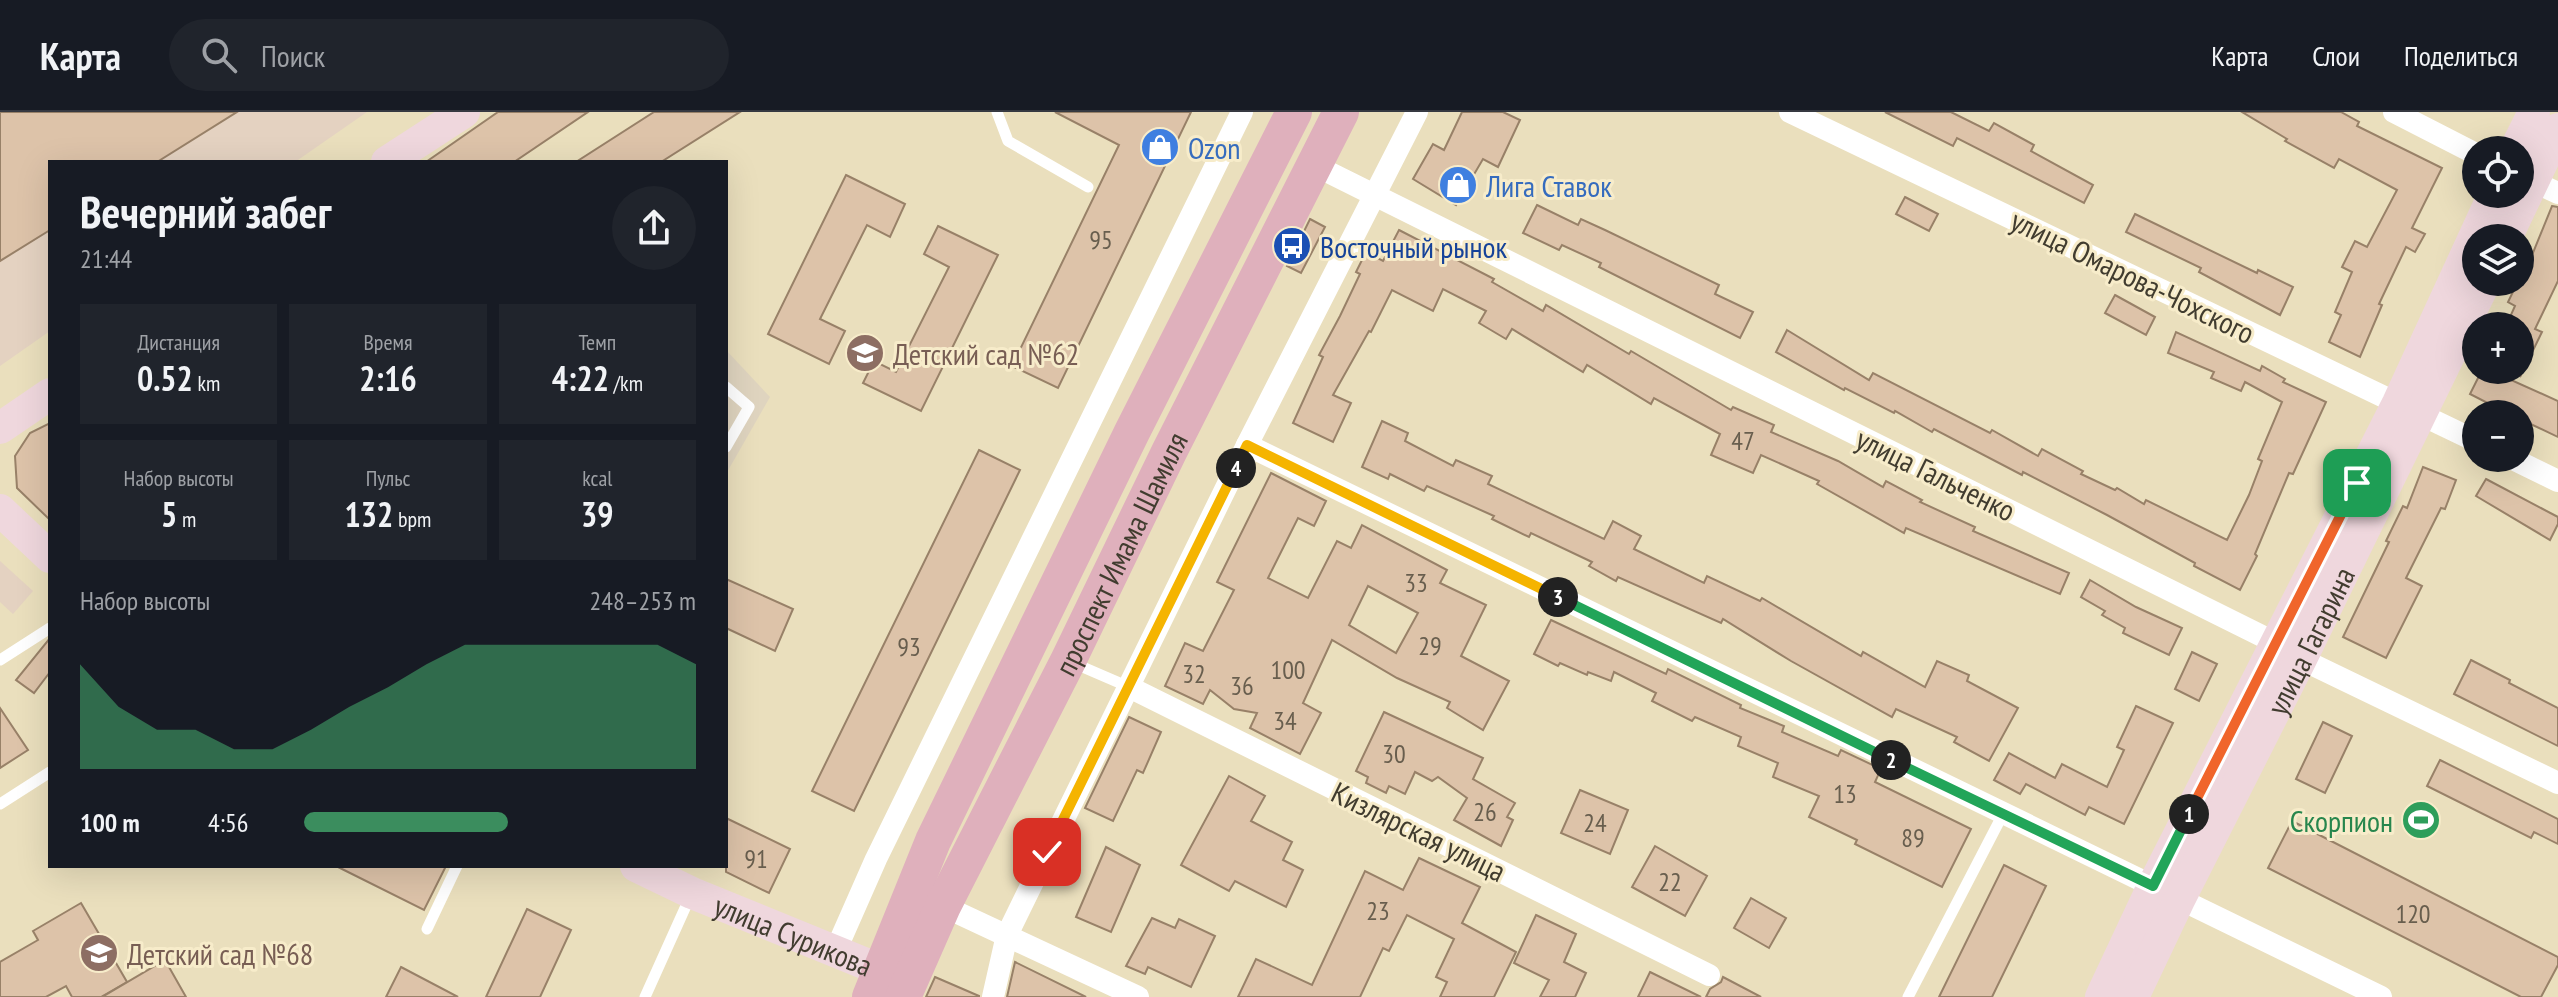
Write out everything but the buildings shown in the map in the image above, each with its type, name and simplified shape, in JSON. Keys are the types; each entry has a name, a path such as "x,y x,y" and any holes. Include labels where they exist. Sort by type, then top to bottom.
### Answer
{"main road":[{"path":"390,160 464,112"},
{"name":"проспект Имама Шамиля","path":"928,898 933,841 1113,471 1294,112"},
{"name":"проспект Имама Шамиля","path":"891,986 928,898 1068,661 1169,452 1341,112"},
{"path":"2522,136 2534,112"},
{"path":"2514,224 2537,183 2558,129"},
{"name":"улица Гагарина","path":"2409,409 2488,208"},
{"name":"улица Гагарина","path":"2101,997 2166,892 2409,409 2477,296"},
{"path":"0,428 48,395"},
{"path":"0,510 48,555"},
{"name":"улица Сурикова","path":"640,868 692,893 835,952 891,986"},
{"name":"улица Гагарина","path":"2133,997 2166,892"}],"street":[{"path":"835,952 883,845 1242,112"},
{"path":"993,997 1007,935 1247,445 1417,112"},
{"name":"улица Омарова-Чохского","path":"1790,112 2462,434"},
{"path":"2394,112 2462,147"},
{"name":"улица Гальченко","path":"1314,165 2558,783"},
{"path":"1247,445 2381,997"},
{"path":"2534,469 2558,481"},
{"name":"Кизлярская улица","path":"1129,687 1709,975"},
{"path":"928,898 1138,997"}],"lane":[{"path":"997,112 1008,141 1088,187"},
{"path":"728,389 749,407 728,444"},
{"path":"0,660 48,629"},
{"path":"1068,661 1129,687"},
{"path":"0,804 48,773"},
{"path":"1908,997 2003,814"},
{"path":"427,929 456,868"},
{"path":"645,997 692,893"}],"shaded area":[{"path":"0,112 367,112 298,160 48,160 48,332 0,366"},
{"path":"728,352 770,397 728,470"},
{"path":"0,561 33,591 13,614 0,602"}],"place":[{"name":"Ozon","path":"1160,147"},
{"name":"Лига Ставок","path":"1458,185"},
{"name":"Восточный рынок","path":"1292,246"},
{"name":"Детский сад №62","path":"865,353"},
{"name":"Скорпион","path":"2421,820"},
{"name":"Детский сад №68","path":"99,953"}],"route":[{"path":"1047,852 1247,445 2153,886 2357,483"}]}
